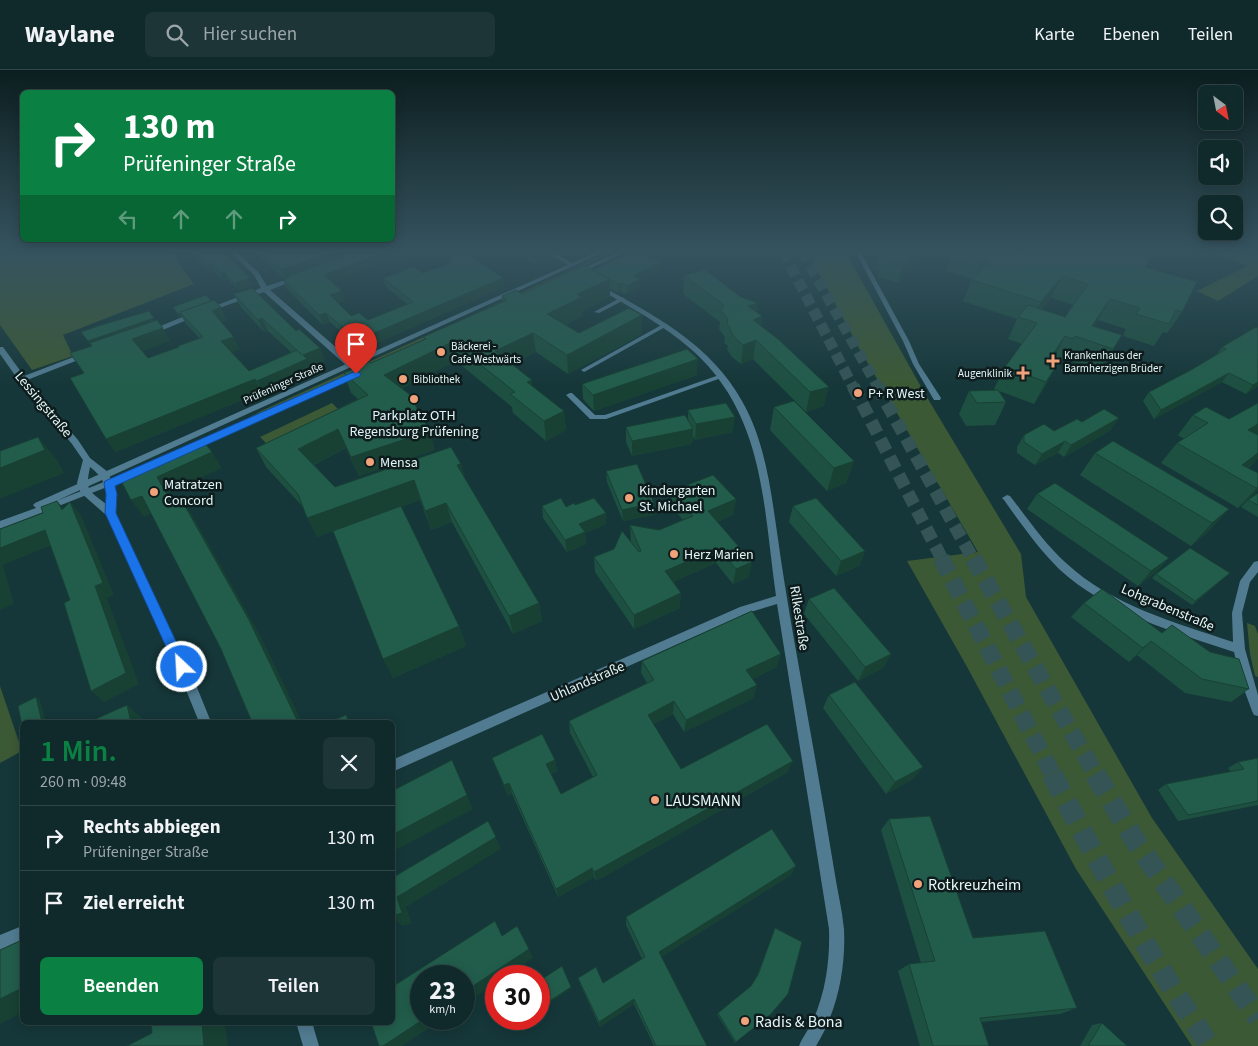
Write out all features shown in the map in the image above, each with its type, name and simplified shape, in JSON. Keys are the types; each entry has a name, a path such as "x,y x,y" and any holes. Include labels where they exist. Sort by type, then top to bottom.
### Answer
{"street":[{"path":"144,334 247,297"},
{"path":"273,297 351,365"},
{"name":"Prüfeninger Straße","path":"0,524 82,483 512,297"},
{"name":"Rilkestraße","path":"618,297 665,325 694,347 722,376 737,398 754,433 767,496 782,598 822,828 837,936 834,969 827,1002 807,1046"},
{"name":"Lessingstraße","path":"0,349 22,379 75,442 86,460 105,474"},
{"path":"22,379 97,352"},
{"name":"Prüfeninger Straße","path":"185,450 365,370"},
{"path":"86,460 82,483 86,493 110,513 190,684 204,720"},
{"name":"Prüfeninger Straße","path":"0,524 86,493 143,469"},
{"path":"105,474 112,494 110,513"},
{"name":"Lohgrabenstraße","path":"1007,498 1044,547 1087,584 1137,612 1171,626 1239,649"},
{"path":"1258,565 1246,581 1237,613 1239,649 1247,681 1258,711"},
{"name":"Uhlandstraße","path":"395,765 744,610 782,598"},
{"path":"0,943 20,934"},
{"path":"305,1025 311,1046"}],"lane":[{"path":"882,297 916,364 936,398"},
{"path":"597,312 622,299"},
{"path":"584,370 665,325"},
{"path":"570,395 594,418 606,417 722,376"}],"green space":[{"path":"0,297 162,297 63,335 73,356 32,370 0,325"},
{"path":"513,297 517,297 248,420 141,465 243,421 261,411"},
{"path":"831,297 870,297 925,394 1021,554 1026,597 1152,818 1258,969 1258,1046 1192,1046 1076,869 966,665 907,561 978,552 859,348"},
{"path":"1209,297 1225,297 1218,301"},
{"path":"332,403 344,415 272,449 260,437"},
{"path":"1247,623 1255,626 1258,634 1258,677 1255,676 1250,654"},
{"path":"0,686 20,745 20,752 0,763"}],"building":[{"path":"202,297 207,297 211,301 178,314 173,307"},
{"path":"236,297 261,297 296,331 299,329 320,348 303,355 307,359 257,381 255,379 106,439 70,378 84,373 70,353 92,346 90,343 157,320 163,328 132,339 148,358 203,337 180,312 214,300 221,307 212,311 234,337 221,341 249,371 297,350 262,318 258,320"},
{"path":"300,297 332,297 351,316 359,313 368,320 413,302 406,297 460,297 358,340 326,313 319,315"},
{"path":"503,297 581,297 547,314 579,333 629,308 642,315 567,355 533,333 495,351 532,380 527,382 564,411 544,421 510,394 515,392 452,342 384,375 409,394 430,431 351,457 338,429 298,449 335,487 451,447 461,464 457,465 539,603 509,616 446,503 425,511 414,480 307,518 298,494 256,448 368,395 344,373 426,339 423,337 507,300"},
{"path":"713,297 740,297 758,303 748,306 762,316 753,320 778,339 829,387 810,392 756,340 743,345 735,338 727,324 728,319 721,310 724,305"},
{"path":"1024,297 1045,297 1041,302"},
{"path":"1079,297 1190,297 1182,312 1176,310 1169,324 1136,314 1140,308 1110,299 1092,326 1122,335 1113,349 1075,336 1073,339 1065,336 1046,365 1055,368 1046,382 1005,367 1037,323 1018,317 1028,305 1065,317"},
{"path":"149,311 154,318 88,341 81,332 98,326"},
{"path":"1256,327 1258,328 1258,382 1253,385 1229,373 1161,410 1149,392 1226,349 1222,347"},
{"path":"687,349 698,359 593,395 582,384"},
{"path":"998,390 1006,402 977,403 969,391"},
{"path":"794,401 854,461 834,468 774,407"},
{"path":"726,403 735,417 696,424 688,410"},
{"path":"1258,403 1258,424 1248,430 1258,435 1258,453 1242,465 1258,473 1258,487 1256,488 1177,443 1208,423 1193,415 1206,407 1229,419"},
{"path":"1104,409 1119,418 1071,445 1065,441 1042,454 1024,442 1024,435 1044,424 1054,431 1077,419 1082,422"},
{"path":"685,415 693,429 632,441 626,427"},
{"path":"38,437 45,450 0,468 0,451"},
{"path":"203,441 212,452 157,477 172,503 181,499 249,620 297,720 251,720 221,649 142,496 131,500 119,477"},
{"path":"1113,441 1229,509 1212,523 1095,453"},
{"path":"637,464 654,503 622,510 606,471"},
{"name":"Herz Marien","path":"713,475 736,499 708,511 752,562 736,569 718,548 665,571 681,593 634,615 594,557 614,549 622,531 639,552 641,551 630,525 659,530 693,516 672,491"},
{"path":"1055,483 1169,558 1151,571 1037,494"},
{"path":"1258,493 1258,505 1248,500"},
{"path":"561,498 566,507 594,498 606,513 579,524 585,532 565,540 542,506"},
{"path":"816,498 865,551 841,561 793,506"},
{"path":"57,501 62,510 70,502 103,583 95,586 126,673 91,691 64,603 70,600 45,530 0,548 0,529 43,513 41,507"},
{"path":"401,506 459,626 383,659 333,531"},
{"path":"1190,548 1230,573 1195,601 1156,574"},
{"path":"834,588 891,654 865,667 809,599"},
{"path":"1102,589 1162,633 1172,625 1210,652 1239,659 1249,689 1202,679 1151,641 1143,648 1084,603"},
{"name":"LAUSMANN","path":"752,611 781,654 746,670 757,685 686,720 674,701 648,715 681,769 767,724 793,761 594,872 592,868 556,889 509,783 504,785 492,758 542,734 555,760 546,764 561,794 597,775 569,721 654,680 642,661"},
{"path":"855,682 923,767 895,782 829,695"},
{"path":"36,697 42,720 21,720 18,706"},
{"path":"127,705 131,720 93,720"},
{"path":"346,715 348,720 334,720"},
{"path":"1258,758 1258,801 1188,815 1166,784 1244,769 1238,762"},
{"path":"452,760 467,795 395,833 395,789"},
{"name":"Rotkreuzheim","path":"930,816 973,938 1045,931 1077,1008 980,1018 989,1046 933,1046 909,964 935,961 889,819"},
{"path":"488,821 496,837 397,897 402,913 395,915 395,876"},
{"path":"772,829 796,866 659,952 707,1046 656,1046 634,999 599,1022 578,978 596,967 603,983 645,957 626,917"},
{"path":"495,921 502,936 517,926 529,949 505,965 485,965 485,978 475,985 475,965 426,965"},
{"path":"775,928 802,942 788,994 770,1015 736,1042 718,1013 751,986 758,975"},
{"path":"20,941 20,989 0,999 0,950"},
{"path":"562,966 571,987 550,1001 550,974"},
{"path":"410,975 410,1028 383,1046 379,1046 372,1025 395,1025 395,985"},
{"path":"1102,1023 1127,1046 1088,1046"},
{"path":"151,1025 202,1025 204,1046 127,1046 152,1033"}],"tunnel":[{"path":"806,297 853,387"},
{"path":"827,297 878,387"},
{"path":"853,386 942,559"},
{"path":"877,386 973,559"},
{"path":"941,558 1053,775"},
{"path":"973,558 1096,775"},
{"path":"1052,774 1127,912 1167,980 1210,1046"},
{"path":"1095,774 1136,842 1258,1018"}],"place":[{"name":"Bäckerei - Cafe Westwärts","path":"441,352"},
{"name":"Krankenhaus der Barmherzigen Brüder","path":"1053,361"},
{"name":"Augenklinik","path":"1023,373"},
{"name":"Bibliothek","path":"403,379"},
{"name":"P+ R West","path":"858,393"},
{"name":"Parkplatz OTH Regensburg Prüfening","path":"414,399"},
{"name":"Mensa","path":"370,462"},
{"name":"Matratzen Concord","path":"154,492"},
{"name":"Kindergarten St. Michael","path":"629,498"},
{"name":"Herz Marien","path":"674,554"},
{"name":"LAUSMANN","path":"655,800"},
{"name":"Rotkreuzheim","path":"918,884"},
{"name":"Radis & Bona","path":"745,1021"}],"route":[{"path":"182,667 110,513 112,494 109,484 356,374"}]}
